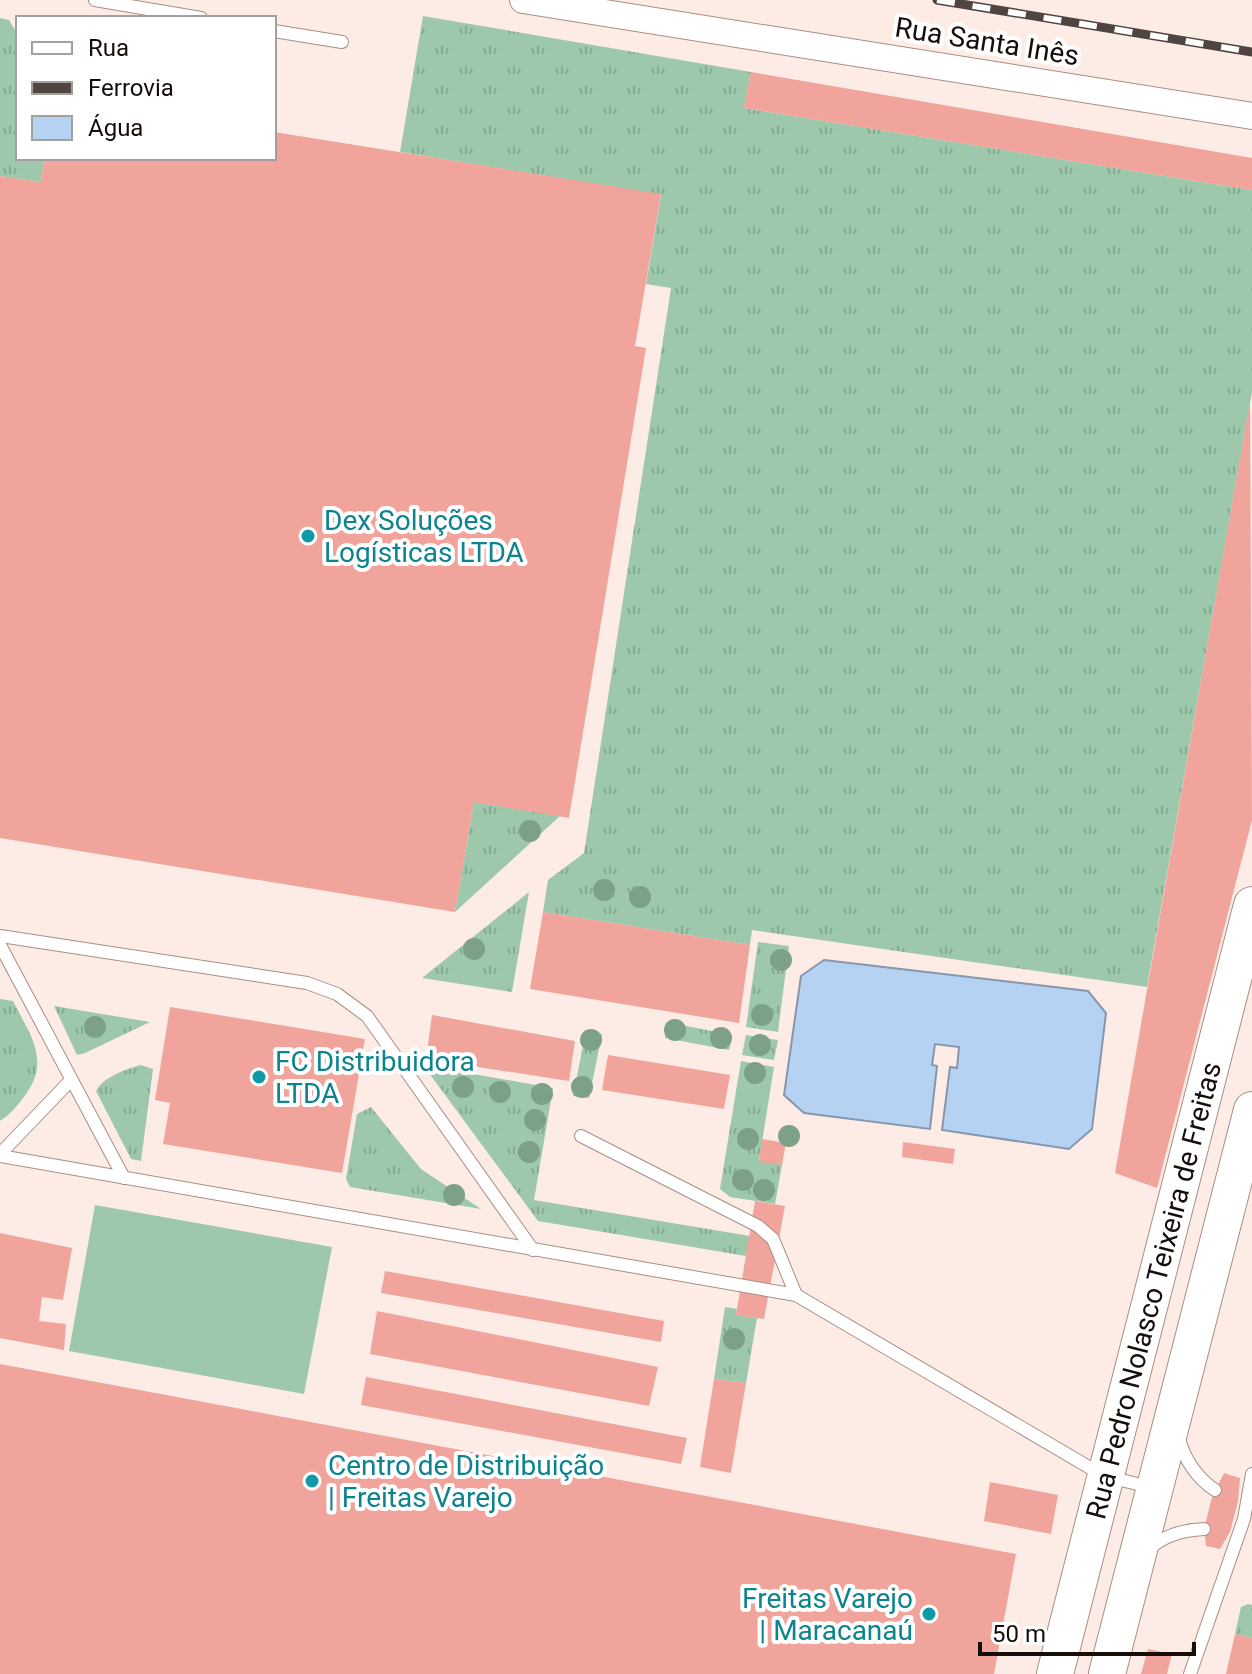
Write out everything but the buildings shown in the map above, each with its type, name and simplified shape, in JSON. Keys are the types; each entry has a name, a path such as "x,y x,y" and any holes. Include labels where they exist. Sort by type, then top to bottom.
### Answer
{"main road":[{"name":"Rua Pedro Nolasco Teixeira de Freitas","path":"1055,1674 1252,905"},
{"name":"Rua Pedro Nolasco Teixeira de Freitas","path":"1107,1674 1252,1110"}],"street":[{"name":"Rua Santa Inês","path":"523,0 1252,116"}],"lane":[{"path":"95,0 189,16"},
{"path":"276,31 342,42"},
{"path":"0,936 307,983 337,994 367,1016 533,1250"},
{"path":"0,945 124,1178"},
{"path":"0,1155 71,1080"},
{"path":"581,1136 758,1226 773,1239 796,1295"},
{"path":"0,1155 796,1295 1104,1476 1153,1488"},
{"path":"1172,1416 1183,1454 1202,1481 1215,1490"},
{"path":"1190,1674 1241,1518 1252,1474"},
{"path":"1135,1561 1159,1540 1187,1530 1204,1529"}],"green space":[{"path":"423,16 751,72 744,108 1252,190 1252,392 1147,987 752,930 750,945 543,912 548,880 584,853 671,288 646,284 661,195 400,152"},
{"path":"0,18 9,20 16,32 16,160 44,160 41,182 0,176"},
{"path":"474,802 560,816 455,912"},
{"path":"529,892 512,992 422,978"},
{"path":"758,942 789,946 778,1032 746,1027"},
{"path":"0,999 13,1001 35,1047 37,1070 26,1094 0,1121"},
{"path":"54,1006 150,1022 77,1055"},
{"path":"666,1022 732,1035 729,1050 665,1038"},
{"path":"586,1031 602,1034 589,1098 573,1096"},
{"path":"746,1035 778,1040 774,1060 742,1055"},
{"path":"741,1061 774,1067 759,1161 782,1165 775,1204 730,1197 720,1189"},
{"path":"141,1065 153,1069 141,1161 131,1159 96,1091 109,1078"},
{"path":"423,1065 553,1088 534,1200 750,1236 746,1256 538,1221"},
{"path":"371,1107 421,1169 481,1209 350,1187 346,1179 357,1114"},
{"path":"95,1205 332,1247 304,1394 69,1351"},
{"path":"725,1307 737,1309 736,1315 757,1318 746,1383 714,1379"},
{"path":"1252,1605 1252,1638 1235,1634 1241,1607"}],"water":[{"path":"824,960 1088,991 1106,1013 1092,1129 1069,1149 942,1130 950,1067 957,1068 959,1047 935,1044 932,1065 937,1066 930,1129 804,1113 784,1095 801,976"}],"railway":[{"path":"937,0 1252,52"}],"place":[{"name":"Dex Soluções Logísticas LTDA","path":"308,536"},
{"name":"FC Distribuidora LTDA","path":"259,1077"},
{"name":"Centro de Distribuição | Freitas Varejo","path":"312,1481"},
{"name":"Freitas Varejo | Maracanaú","path":"929,1614"}]}
